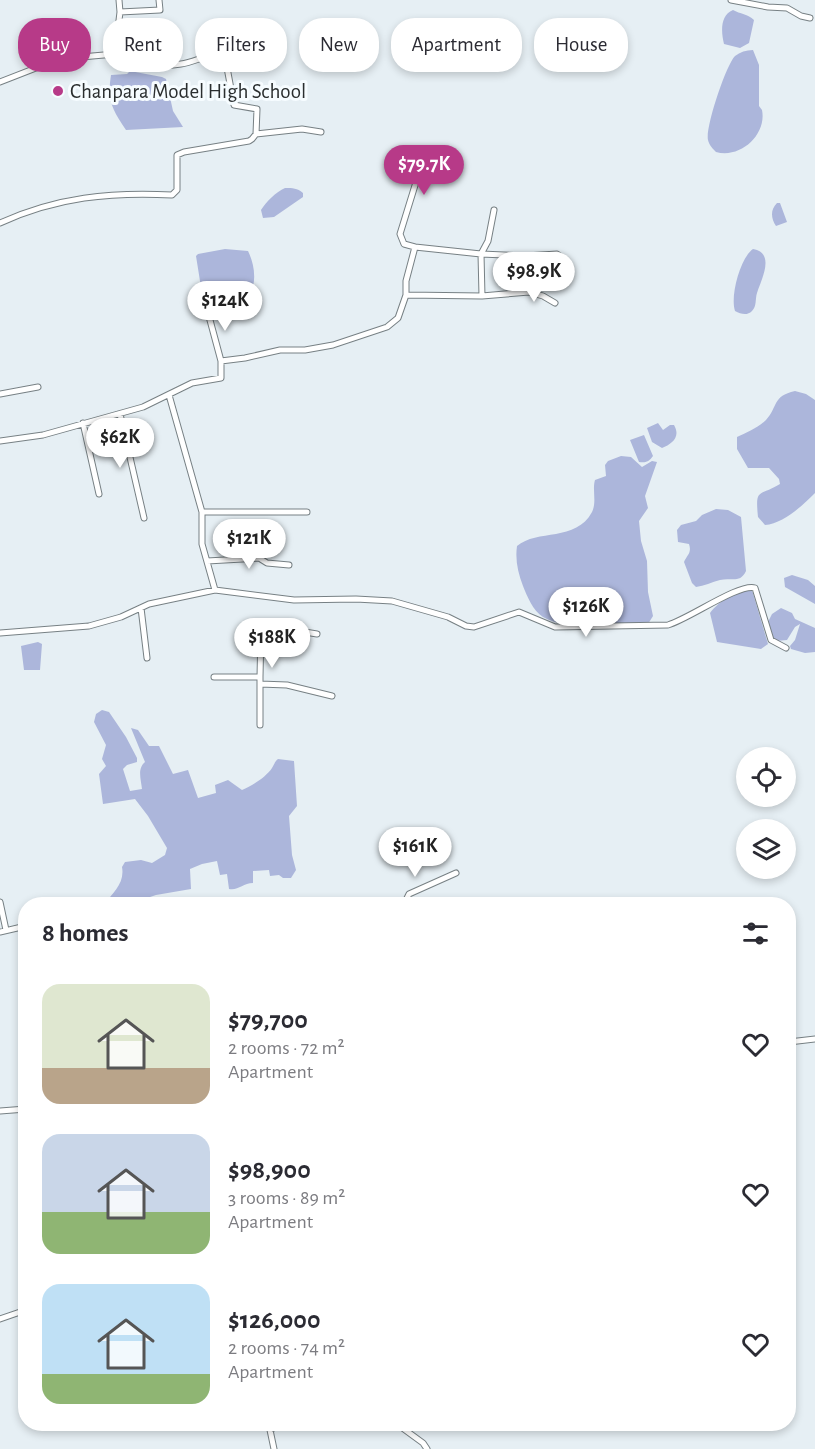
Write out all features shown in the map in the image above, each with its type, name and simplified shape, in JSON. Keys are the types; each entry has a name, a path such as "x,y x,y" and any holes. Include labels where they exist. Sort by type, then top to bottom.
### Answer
{"street":[{"path":"118,0 119,18"},
{"path":"120,12 160,10 159,0"},
{"path":"731,0 787,8 810,18"},
{"path":"787,8 788,0"},
{"path":"0,223 51,203 87,197 131,193 172,195 177,190 177,155 252,140 256,134 257,109 234,105 225,57 222,54 209,55 183,63"},
{"path":"0,82 59,59 103,55"},
{"path":"256,134 302,129 321,132"},
{"path":"424,150 400,234 404,244 481,254 526,256 556,254 561,257 562,274"},
{"path":"482,296 481,254 488,241 494,210"},
{"path":"221,360 245,358 280,350 305,350 359,338 387,327 398,318 406,295 406,281 415,247"},
{"path":"526,256 529,292"},
{"path":"406,295 482,296 529,292 555,303"},
{"path":"0,441 43,435 120,414 143,407 192,383 221,378 221,360 207,309"},
{"path":"0,394 38,387"},
{"path":"169,395 202,512 202,544 215,590"},
{"path":"120,414 144,518"},
{"path":"83,423 99,494"},
{"path":"202,512 307,512"},
{"path":"207,561 259,558 267,563 289,565"},
{"path":"0,633 89,626 122,617 161,601 215,590 294,600 356,598 392,601 474,627 519,612 555,627 669,625 750,586 755,588 771,640 786,648"},
{"path":"141,608 147,658"},
{"path":"260,725 261,630 268,626 317,634"},
{"path":"214,677 287,685 332,696"},
{"path":"408,897 409,894 456,873"},
{"path":"0,902 3,931 18,928"},
{"path":"796,1041 815,1039"},
{"path":"0,1111 18,1110"},
{"path":"0,1319 18,1313"},
{"path":"270,1431 274,1449"},
{"path":"407,1431 423,1443 427,1449"}],"water":[{"path":"733,10 754,20 749,43 740,48 724,44 723,39 724,20"},
{"path":"753,50 759,65 759,106 762,110 760,128 750,143 742,148 734,152 716,152 709,144 708,133 722,83 735,56"},
{"path":"135,72 166,79 173,111 183,127 126,130 112,104 110,84 111,75"},
{"path":"285,188 299,190 303,193 303,197 274,217 263,218 261,210 263,207"},
{"path":"777,203 780,203 787,222 776,226 772,214"},
{"path":"225,249 248,251 254,268 253,286 242,294 215,301 205,301 196,256"},
{"path":"753,249 764,256 765,268 755,307 750,313 744,314 735,311 735,288 740,269"},
{"path":"795,391 815,400 815,493 786,518 765,525 758,517 758,497 780,484 779,479 769,468 748,468 737,449 737,437 763,423 782,396"},
{"path":"658,423 663,430 670,425 674,425 676,429 674,440 662,448 652,442 647,428"},
{"path":"644,435 653,456 647,462 639,462 630,440"},
{"path":"621,456 631,457 642,467 652,461 657,462 645,496 648,508 639,521 641,541 647,561 648,592 653,616 648,624 579,626 554,622 539,614 528,599 517,566 517,546 525,541 576,528 585,521 593,508 595,480 606,476 605,465 608,461"},
{"path":"716,509 728,510 741,517 746,571 738,579 720,580 696,587 692,583 684,562 690,552 689,544 678,542 677,530 681,525 696,521 702,515"},
{"path":"792,575 808,580 815,586 815,604 785,587 784,578"},
{"path":"752,590 768,644 761,649 717,642 710,613 729,597"},
{"path":"781,608 792,613 795,619 815,628 815,652 805,653 791,649 790,646 795,640 800,624 795,627 787,640 776,641 773,638 768,622 772,614"},
{"path":"38,642 42,644 40,670 24,670 21,646"},
{"path":"102,710 109,712 137,758 137,762 123,769 130,791 142,789 140,771 145,762 131,728 138,730 149,746 159,746 173,774 188,770 198,798 216,793 215,785 228,780 242,790 263,778 278,759 294,761 297,806 289,816 292,855 296,870 291,878 283,878 279,875 270,876 269,870 253,871 253,883 229,889 227,874 220,875 217,861 190,869 191,889 150,897 110,897 120,883 125,862 141,860 152,863 165,855 167,848 135,799 103,804 99,774 106,766 102,759 106,745 94,722 96,714"}],"place":[{"name":"Chanpara Model High School","path":"58,91"}]}
